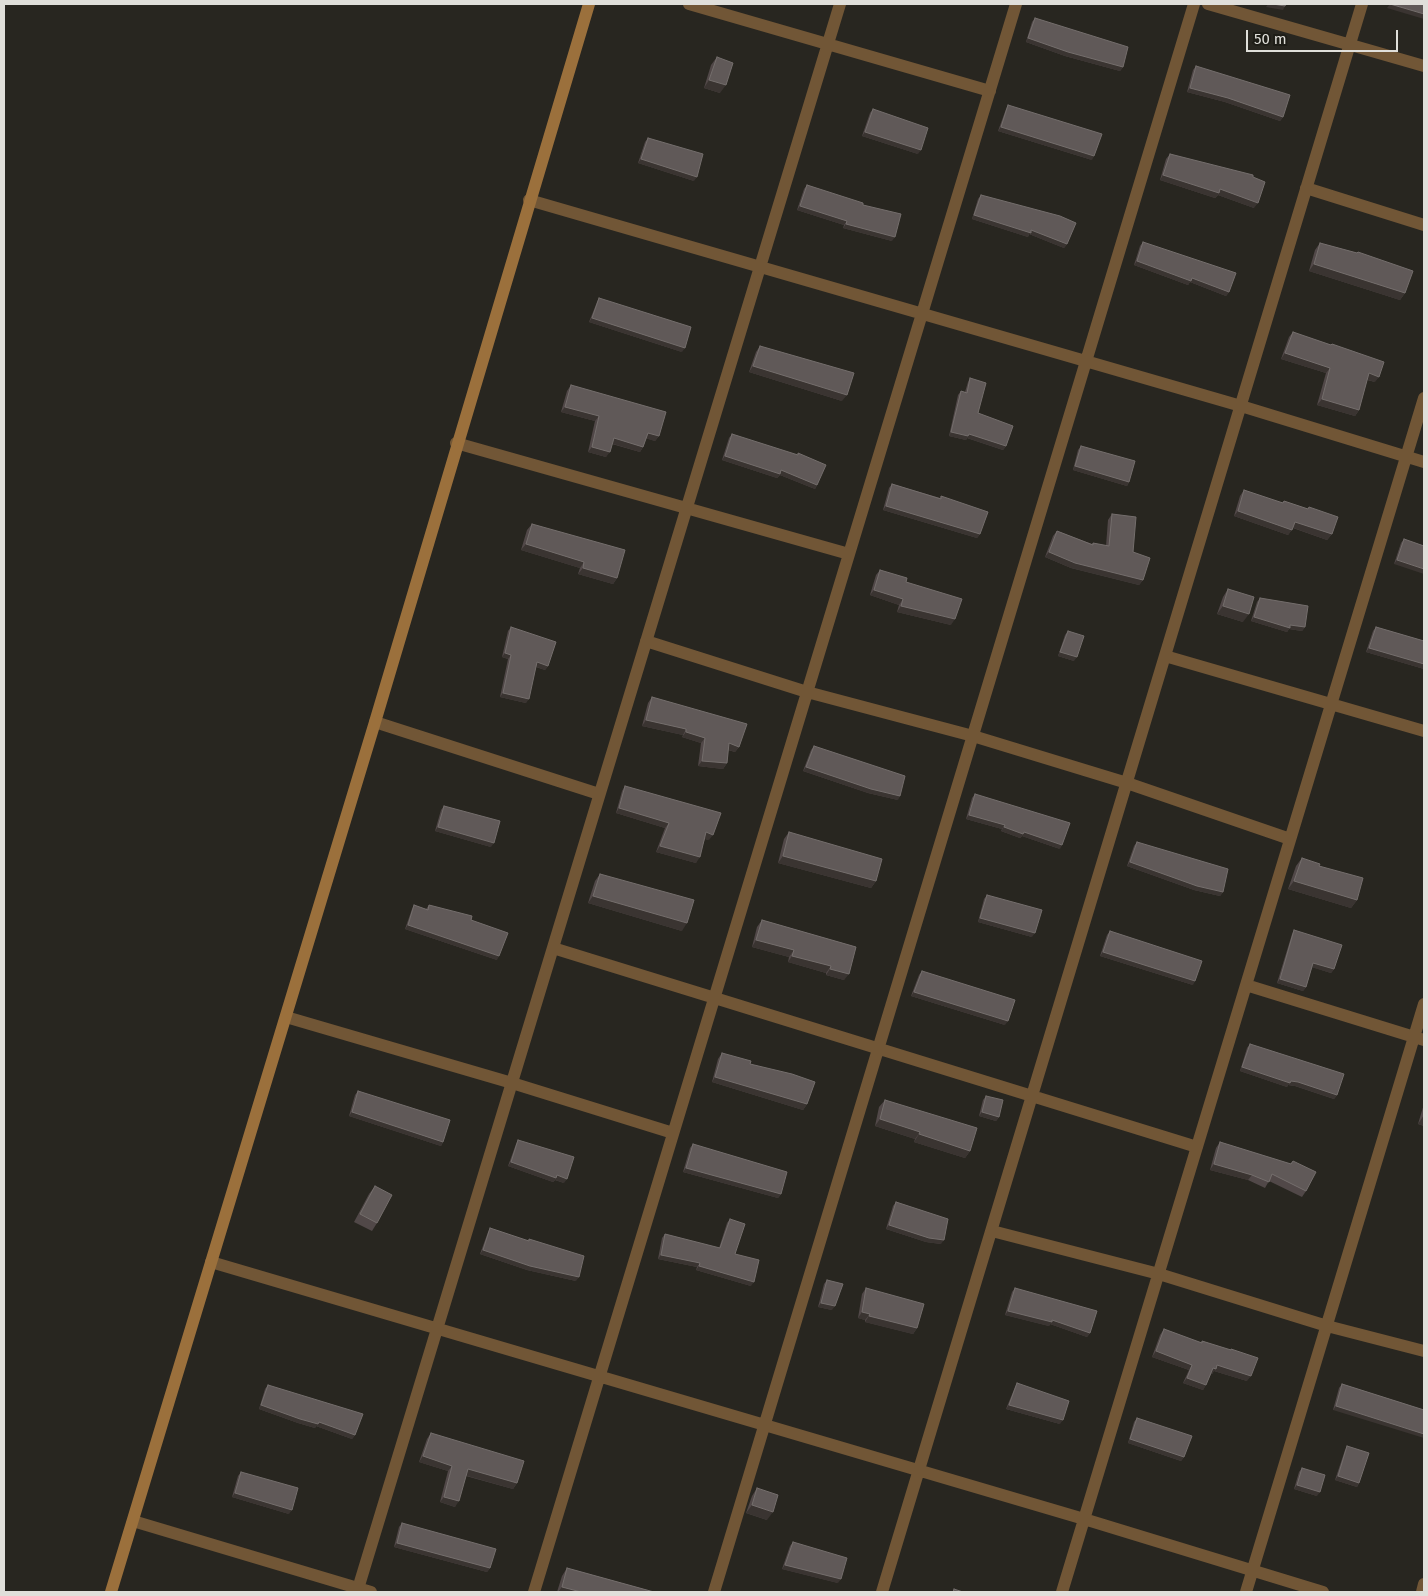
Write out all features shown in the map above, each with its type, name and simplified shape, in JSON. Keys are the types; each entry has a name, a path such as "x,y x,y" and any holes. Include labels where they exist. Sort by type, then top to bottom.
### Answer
{"street":[{"path":"111,1592 375,722 528,200 589,4"},
{"path":"689,4 990,91"},
{"path":"358,1590 840,4"},
{"path":"534,1592 1016,4"},
{"path":"714,1592 1194,4"},
{"path":"1208,4 1424,66"},
{"path":"882,1592 1362,4"},
{"path":"1306,188 1424,225"},
{"path":"528,200 760,266 1086,363 1241,406 1424,462"},
{"path":"1062,1592 1424,398"},
{"path":"456,443 687,506 849,554"},
{"path":"646,642 807,692 972,736 1127,783 1290,840"},
{"path":"1165,656 1424,731"},
{"path":"375,722 599,794"},
{"path":"553,948 1197,1147"},
{"path":"1246,985 1419,1039"},
{"path":"1246,1592 1327,1326 1419,1039 1424,1004"},
{"path":"286,1017 512,1083 673,1133"},
{"path":"992,1231 1159,1274 1327,1326 1424,1350"},
{"path":"211,1262 918,1472 1084,1519 1323,1592"},
{"path":"133,1521 358,1590 371,1592"},
{"path":"1422,1592 1424,1584"}],"building":[{"path":"1390,4 1424,4 1424,14"},
{"path":"1035,18 1128,47 1123,67 1068,52 1028,38"},
{"path":"717,57 733,63 726,85 709,80"},
{"path":"1196,66 1290,95 1283,117 1228,98 1190,88"},
{"path":"1008,105 1102,134 1094,156 1001,127"},
{"path":"873,109 928,128 921,150 865,132"},
{"path":"648,138 703,154 697,177 641,159"},
{"path":"1170,154 1253,175 1253,177 1265,182 1258,203 1220,189 1219,193 1163,175"},
{"path":"807,185 863,203 863,205 901,214 895,237 846,224 847,221 800,206"},
{"path":"981,195 1060,216 1076,223 1067,244 1031,230 1031,233 974,215"},
{"path":"1143,242 1236,273 1229,292 1192,278 1191,281 1137,261"},
{"path":"1320,243 1358,252 1413,271 1405,293 1314,264"},
{"path":"599,298 691,327 685,348 592,318"},
{"path":"1293,332 1384,362 1379,377 1369,373 1359,410 1322,399 1330,368 1285,353"},
{"path":"760,346 854,373 847,395 753,366"},
{"path":"970,378 986,383 978,413 1013,426 1006,446 969,434 968,436 951,432 961,391 967,393"},
{"path":"571,385 666,412 659,436 648,433 643,447 614,438 610,452 592,447 599,416 565,407"},
{"path":"732,434 798,455 798,453 826,465 817,485 781,470 780,474 725,456"},
{"path":"1081,446 1135,461 1129,482 1075,466"},
{"path":"892,484 941,499 941,496 988,512 980,534 886,506"},
{"path":"1244,490 1283,503 1284,501 1308,509 1309,507 1338,517 1332,534 1295,522 1292,530 1238,511"},
{"path":"1112,514 1136,517 1133,552 1150,558 1143,580 1075,563 1049,552 1057,531 1093,545 1093,543 1109,546"},
{"path":"532,524 625,550 617,578 583,568 584,562 526,544"},
{"path":"1404,539 1424,546 1424,569 1397,560"},
{"path":"880,570 907,578 906,582 962,599 955,619 901,606 903,599 874,590"},
{"path":"1228,589 1254,597 1249,614 1223,606"},
{"path":"1260,598 1308,606 1305,627 1290,625 1290,628 1254,617"},
{"path":"511,627 556,642 548,666 537,662 529,699 503,693 511,655 505,653"},
{"path":"1376,627 1424,641 1424,664 1369,648"},
{"path":"1068,631 1084,636 1077,657 1060,652"},
{"path":"652,697 747,724 739,747 729,743 727,763 702,761 705,738 686,732 686,729 646,720"},
{"path":"814,746 905,776 900,796 871,789 806,767"},
{"path":"625,786 721,813 713,835 706,832 700,857 660,846 669,823 619,808"},
{"path":"975,794 1070,823 1062,845 1024,832 1023,834 1004,827 1005,825 969,815"},
{"path":"444,806 500,821 494,843 438,827"},
{"path":"789,832 882,859 876,881 783,856"},
{"path":"1137,842 1228,869 1223,892 1197,886 1130,862"},
{"path":"1302,858 1320,864 1319,866 1363,878 1357,900 1294,881"},
{"path":"600,874 694,900 687,923 593,896"},
{"path":"987,895 1042,910 1035,933 980,918"},
{"path":"414,905 428,910 429,905 472,916 471,920 508,933 499,956 408,925"},
{"path":"762,920 856,947 849,974 830,969 831,966 792,956 794,950 756,940"},
{"path":"1294,930 1342,945 1334,969 1313,963 1306,987 1280,979"},
{"path":"1110,931 1202,961 1195,981 1103,952"},
{"path":"922,971 1015,1000 1008,1021 914,992"},
{"path":"1250,1044 1344,1074 1337,1095 1298,1082 1291,1081 1290,1083 1242,1067"},
{"path":"722,1053 751,1061 750,1064 792,1074 815,1082 807,1104 715,1077"},
{"path":"358,1091 450,1120 443,1142 352,1112"},
{"path":"986,1096 1003,1100 999,1117 982,1112"},
{"path":"885,1100 977,1128 970,1151 880,1119"},
{"path":"518,1140 574,1157 567,1179 557,1175 556,1178 511,1162"},
{"path":"1220,1142 1291,1164 1293,1161 1316,1172 1306,1191 1272,1174 1269,1182 1214,1164"},
{"path":"693,1144 787,1172 781,1194 686,1168"},
{"path":"375,1186 392,1195 377,1223 360,1214"},
{"path":"896,1202 948,1219 944,1240 929,1238 889,1225"},
{"path":"730,1219 745,1224 735,1254 759,1260 754,1282 699,1266 700,1263 661,1255 665,1234 720,1248"},
{"path":"490,1228 584,1256 579,1277 530,1266 483,1250"},
{"path":"827,1280 843,1284 835,1306 821,1303"},
{"path":"866,1288 924,1304 917,1328 869,1316 870,1314 862,1312"},
{"path":"1015,1288 1097,1311 1090,1333 1052,1320 1052,1322 1008,1311"},
{"path":"1164,1329 1202,1343 1202,1341 1258,1358 1251,1376 1217,1365 1216,1369 1213,1368 1206,1385 1187,1378 1192,1365 1156,1351"},
{"path":"1017,1383 1069,1401 1063,1420 1009,1405"},
{"path":"1342,1384 1424,1410 1424,1434 1336,1406"},
{"path":"268,1385 363,1414 355,1435 261,1405"},
{"path":"1137,1418 1192,1436 1184,1457 1130,1439"},
{"path":"431,1433 524,1461 517,1483 468,1469 459,1501 444,1497 452,1466 423,1456"},
{"path":"1347,1446 1369,1453 1359,1483 1338,1476"},
{"path":"1302,1468 1325,1475 1320,1492 1297,1485"},
{"path":"241,1472 298,1488 292,1510 235,1493"},
{"path":"757,1488 778,1495 773,1512 752,1505"},
{"path":"402,1523 496,1549 490,1568 397,1543"},
{"path":"793,1542 847,1558 841,1579 785,1565"},
{"path":"567,1568 654,1592 581,1592 562,1587"}]}
